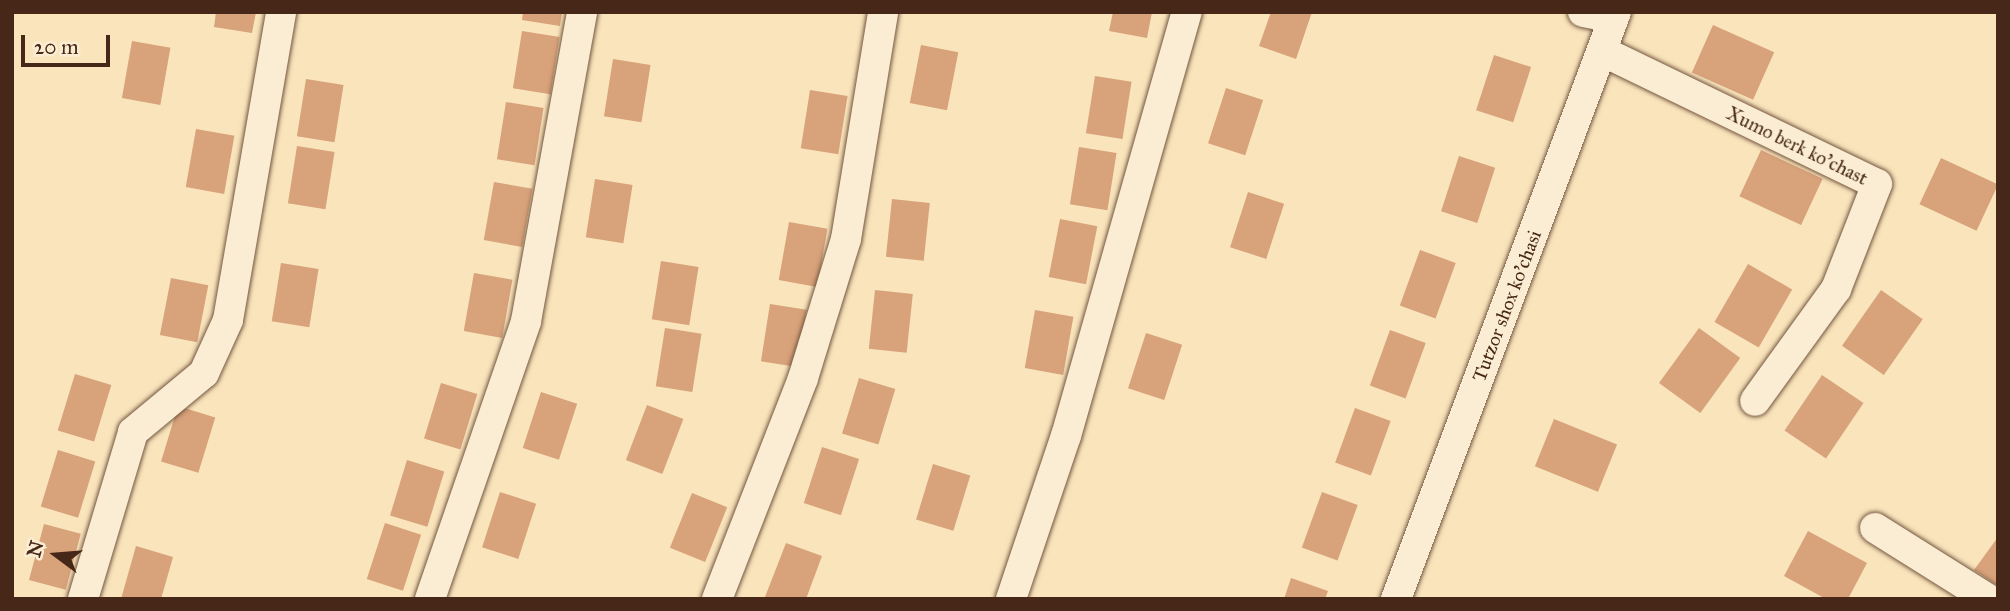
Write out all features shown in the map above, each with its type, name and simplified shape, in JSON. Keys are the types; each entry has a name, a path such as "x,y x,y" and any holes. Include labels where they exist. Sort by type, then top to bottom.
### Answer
{"street":[{"path":"83,599 133,432 204,373 228,320 281,12"},
{"path":"430,599 526,321 582,12"},
{"path":"717,599 803,378 846,239 883,12"},
{"path":"1011,599 1066,436 1187,12"},
{"path":"1583,12 1614,15"},
{"name":"Tutzor shox ko'chasi","path":"1396,599 1604,52 1614,15"},
{"name":"Xumo berk ko'chast","path":"1604,52 1877,184 1836,289 1755,401"},
{"path":"1875,528 1988,599"}],"building":[{"path":"216,12 256,12 252,33 214,27"},
{"path":"523,12 562,12 560,26 522,20"},
{"path":"1113,12 1152,12 1147,38 1109,31"},
{"path":"1271,12 1312,12 1296,59 1259,46"},
{"path":"1713,25 1774,52 1753,100 1692,73"},
{"path":"522,31 560,37 550,94 513,88"},
{"path":"132,41 170,48 160,105 122,98"},
{"path":"921,45 958,52 947,110 910,103"},
{"path":"1494,55 1531,67 1513,122 1476,110"},
{"path":"613,59 651,65 641,122 604,116"},
{"path":"1095,76 1132,82 1122,139 1086,133"},
{"path":"306,79 344,85 334,142 297,136"},
{"path":"1226,88 1263,100 1245,155 1208,143"},
{"path":"810,90 848,96 838,154 801,148"},
{"path":"506,102 544,108 534,165 497,159"},
{"path":"196,129 234,136 224,194 186,187"},
{"path":"297,146 335,152 325,209 288,203"},
{"path":"1079,147 1117,153 1107,210 1070,204"},
{"path":"1761,150 1823,179 1801,225 1739,196"},
{"path":"1459,156 1495,168 1477,223 1441,211"},
{"path":"1941,158 1998,185 1977,231 1919,204"},
{"path":"595,179 633,185 623,243 586,237"},
{"path":"494,182 532,189 522,247 484,240"},
{"path":"1248,192 1284,204 1266,259 1230,247"},
{"path":"892,199 930,203 924,261 886,257"},
{"path":"1060,219 1097,226 1086,284 1049,277"},
{"path":"789,222 827,229 817,287 779,280"},
{"path":"1420,250 1456,263 1436,318 1400,305"},
{"path":"661,261 699,267 689,325 652,319"},
{"path":"281,263 319,269 309,327 272,321"},
{"path":"1748,264 1792,290 1759,348 1714,322"},
{"path":"474,273 512,280 502,338 464,331"},
{"path":"171,278 208,285 197,342 160,335"},
{"path":"875,290 913,294 907,353 869,349"},
{"path":"1881,290 1923,319 1884,375 1842,346"},
{"path":"770,304 807,310 797,367 761,361"},
{"path":"1035,310 1073,317 1063,375 1025,368"},
{"path":"665,328 702,334 692,392 656,386"},
{"path":"1699,328 1740,358 1700,413 1659,383"},
{"path":"1390,330 1426,343 1406,398 1370,385"},
{"path":"1146,333 1182,345 1164,400 1128,388"},
{"path":"75,374 111,385 94,442 58,430"},
{"path":"1822,375 1863,403 1826,459 1785,431"},
{"path":"859,378 895,389 878,445 842,433"},
{"path":"441,383 477,394 460,450 424,438"},
{"path":"541,392 577,404 559,460 523,448"},
{"path":"647,405 683,419 662,474 626,460"},
{"path":"178,406 215,417 198,473 161,461"},
{"path":"1355,408 1391,421 1371,475 1335,463"},
{"path":"1554,419 1617,444 1598,492 1535,466"},
{"path":"822,447 859,459 841,515 804,503"},
{"path":"58,450 95,461 78,518 41,506"},
{"path":"407,460 444,471 427,527 390,515"},
{"path":"933,464 970,475 953,531 916,519"},
{"path":"500,492 536,504 518,559 482,547"},
{"path":"1322,492 1358,505 1338,560 1302,547"},
{"path":"692,493 727,507 705,562 670,548"},
{"path":"385,523 421,535 403,591 367,579"},
{"path":"44,524 81,534 66,590 29,580"},
{"path":"1808,531 1867,563 1848,599 1826,599 1784,576"},
{"path":"1998,537 1998,586 1974,570"},
{"path":"786,543 822,556 806,599 765,597"},
{"path":"136,546 173,557 161,599 121,599"},
{"path":"1291,578 1328,591 1325,599 1284,599"}]}
